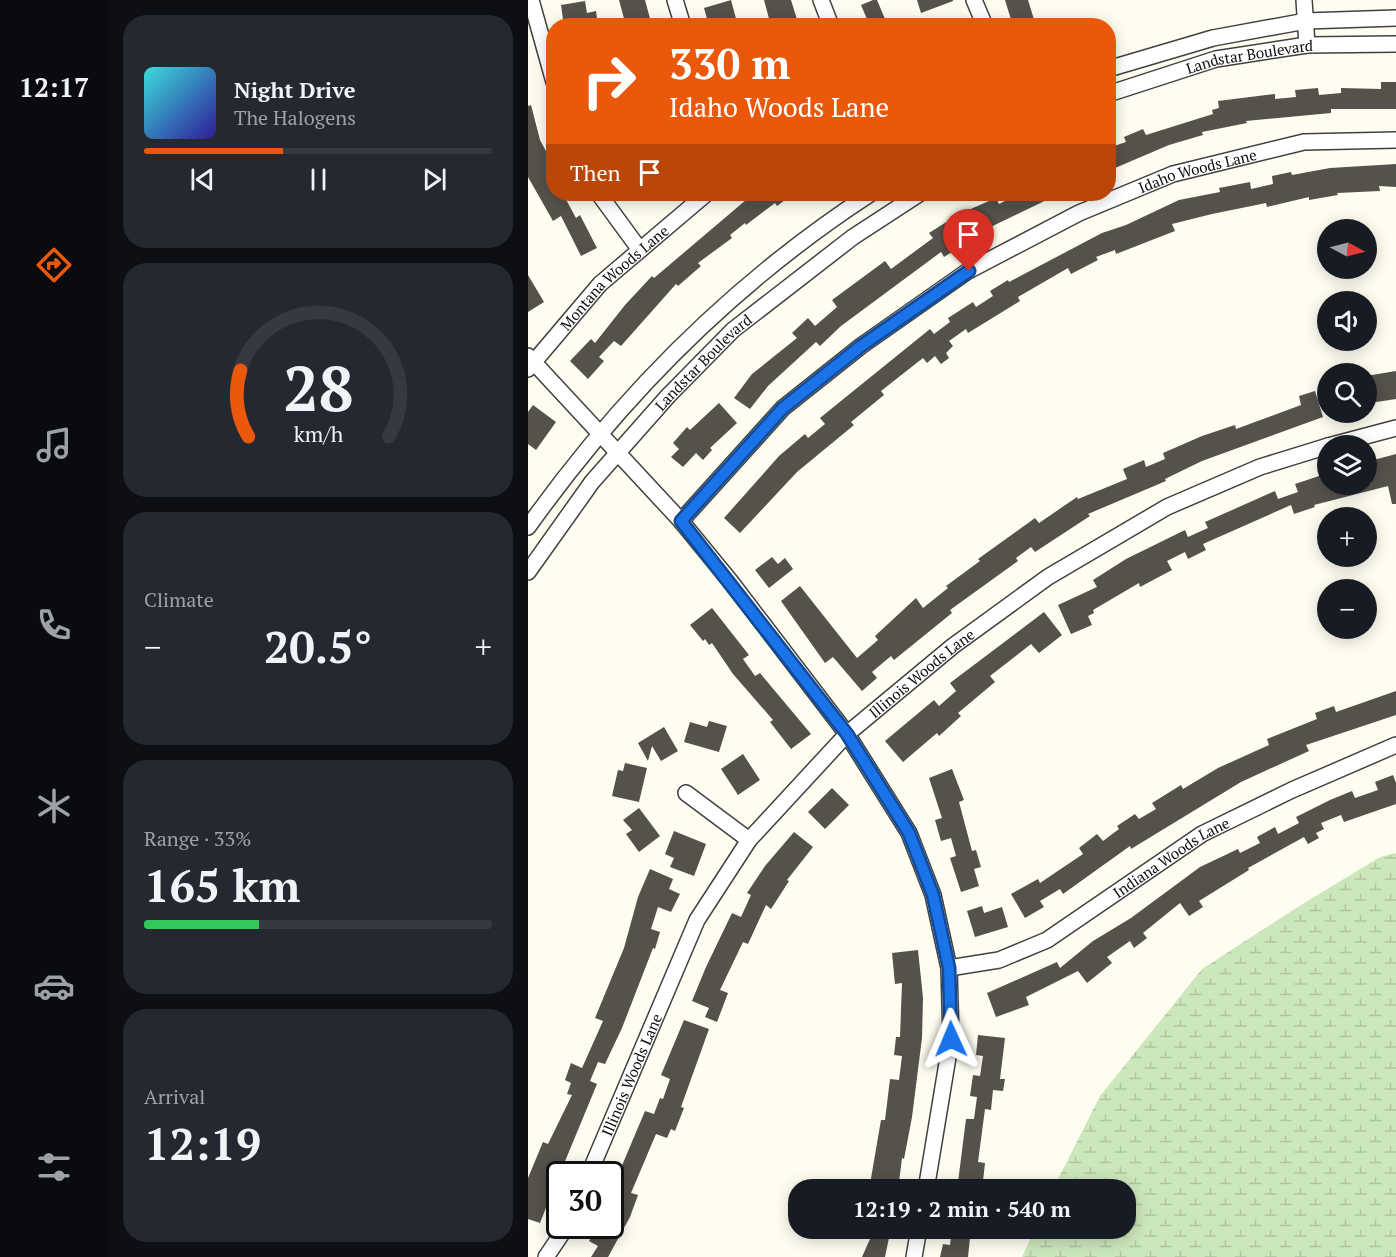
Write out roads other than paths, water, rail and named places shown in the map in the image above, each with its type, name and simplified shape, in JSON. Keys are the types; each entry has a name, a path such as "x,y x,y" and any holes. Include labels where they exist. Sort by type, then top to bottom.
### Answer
{"street":[{"path":"531,0 546,53"},
{"path":"675,0 681,18"},
{"path":"821,0 828,18"},
{"path":"974,0 978,18"},
{"path":"1304,0 1307,45"},
{"name":"Landstar Boulevard","path":"1116,67 1214,38 1306,21 1396,18"},
{"name":"Landstar Boulevard","path":"1116,91 1216,59 1307,45 1396,44"},
{"name":"Idaho Woods Lane","path":"1116,198 1173,174 1304,142 1396,140"},
{"path":"604,201 640,249"},
{"name":"Montana Woods Lane","path":"530,363 600,284 698,201"},
{"name":"Landstar Boulevard","path":"528,527 561,480 599,434 647,379 715,312 782,256 860,201"},
{"name":"Landstar Boulevard","path":"528,572 592,482 733,330 853,237 908,201"},
{"name":"Idaho Woods Lane","path":"681,521 783,408 861,346 969,271 1079,213 1108,201"},
{"path":"530,363 681,521 847,734 909,833 933,895 949,968 951,1039 928,1179"},
{"name":"Illinois Woods Lane","path":"1370,435 1396,428"},
{"name":"Illinois Woods Lane","path":"595,1161 697,920 749,840 847,734 953,646 1048,577 1167,507 1260,467 1317,449"},
{"name":"Indiana Woods Lane","path":"949,968 999,960 1047,940 1202,834 1292,790 1396,745"},
{"path":"686,793 749,840"},
{"path":"546,1257 558,1239"},
{"path":"914,1257 917,1239"}]}
